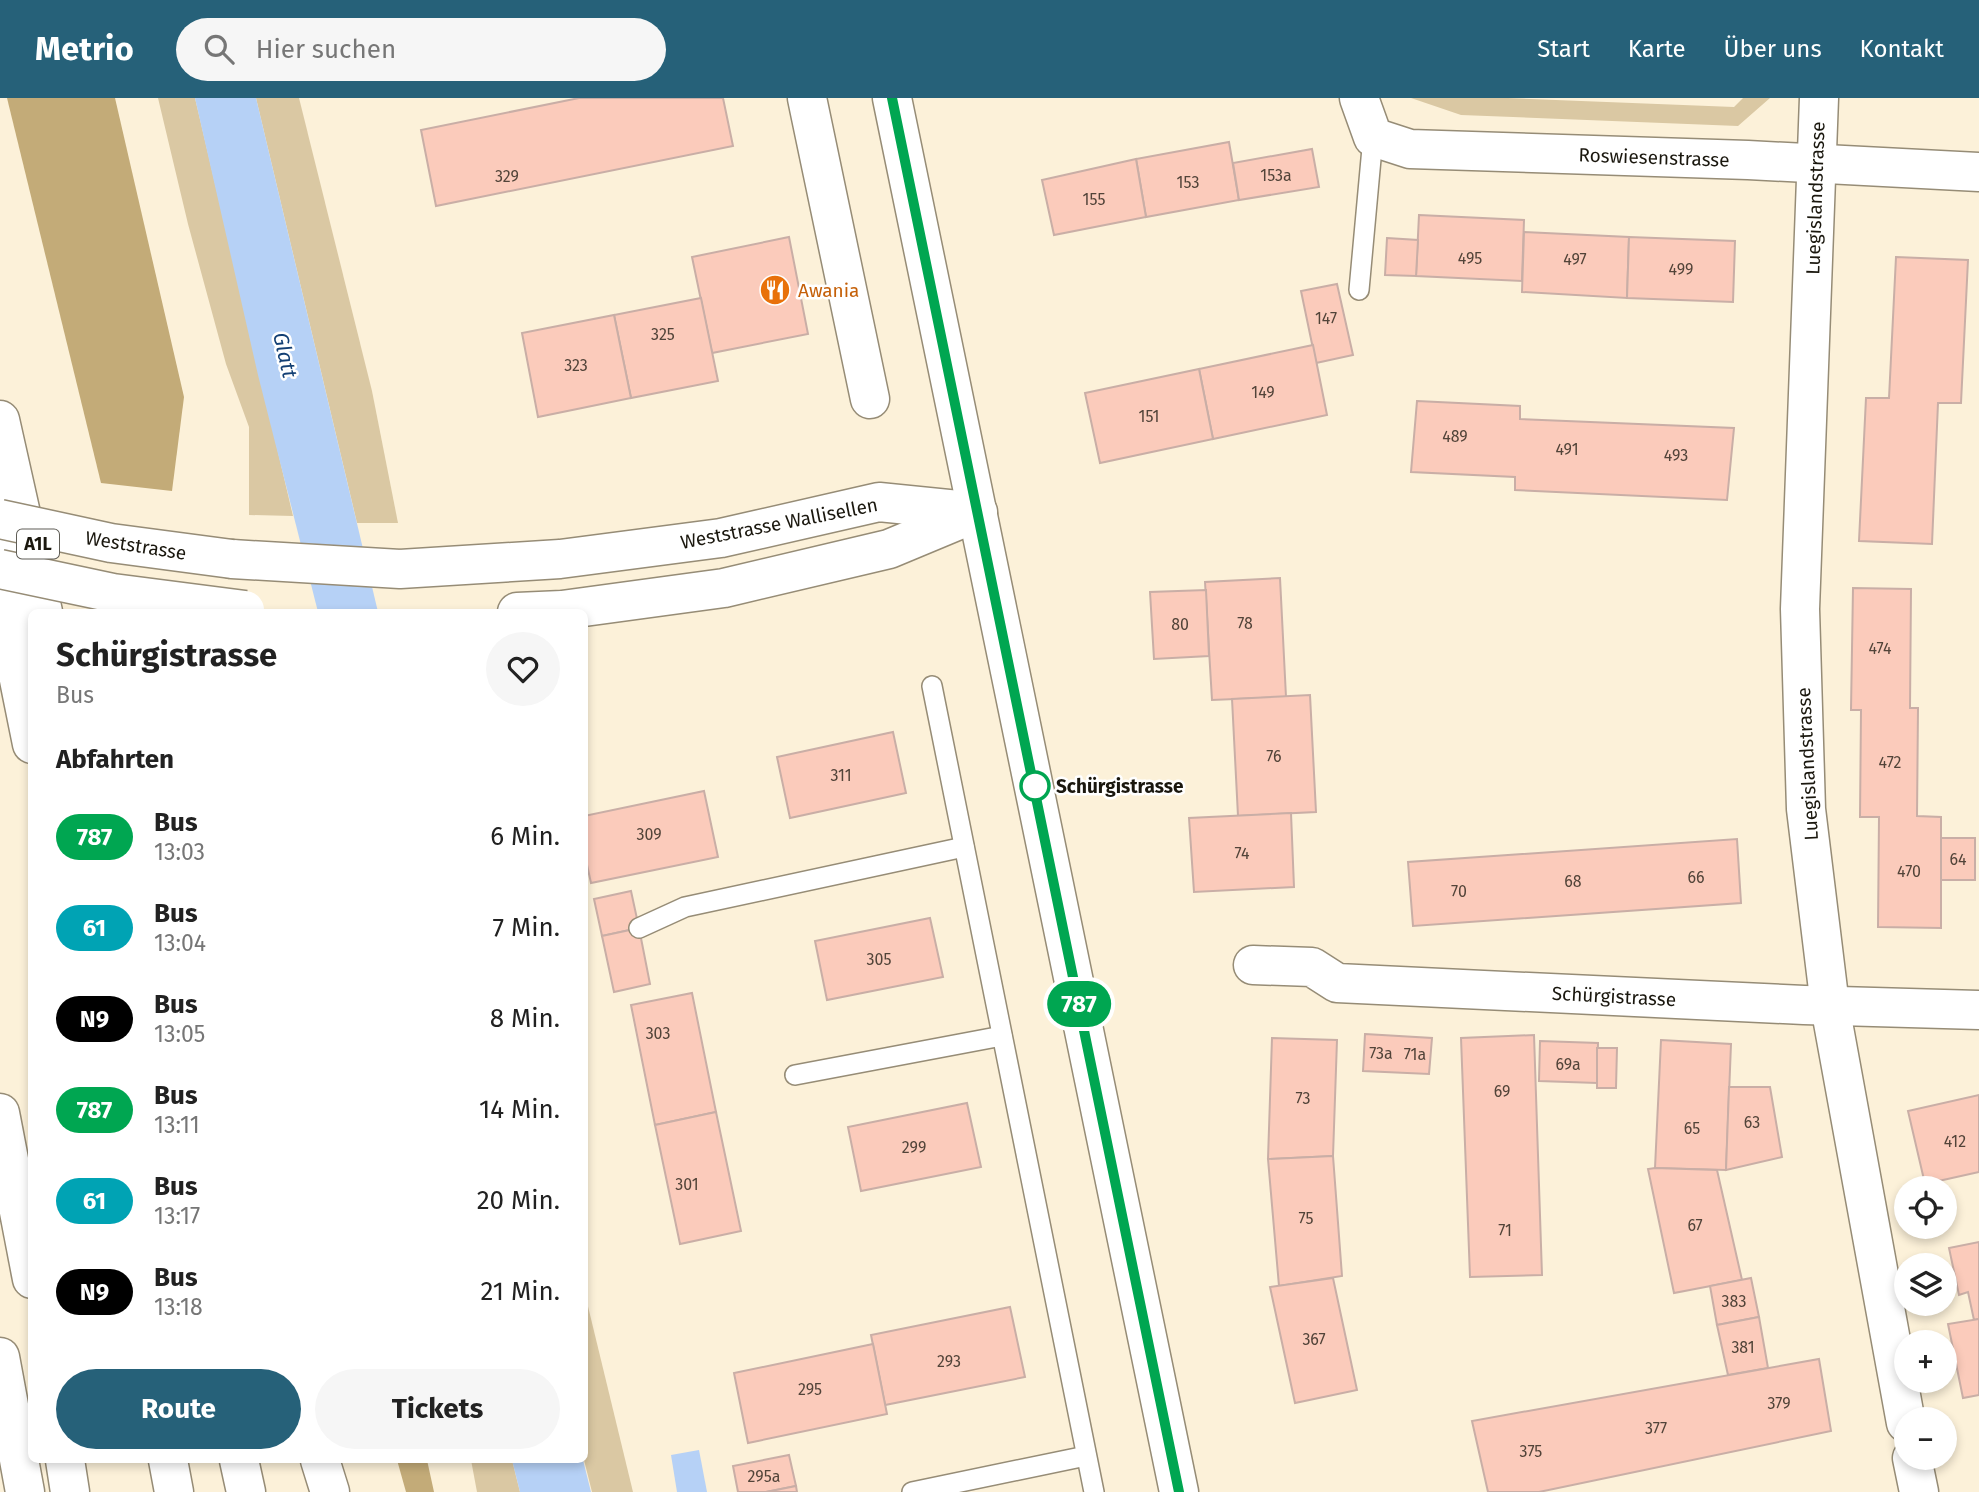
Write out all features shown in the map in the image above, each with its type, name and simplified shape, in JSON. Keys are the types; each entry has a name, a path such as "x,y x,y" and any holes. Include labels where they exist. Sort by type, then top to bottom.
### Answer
{"main road":[{"path":"807,98 870,399"},
{"path":"892,98 1179,1492"},
{"path":"1359,98 1373,137"},
{"name":"Luegislandstrasse","path":"1819,98 1800,609 1806,809 1830,1006 1903,1407"},
{"name":"Roswiesenstrasse","path":"1373,137 1409,149 1815,163 1979,172"},
{"path":"0,420 42,609"},
{"name":"A1L","path":"13,476 63,609"},
{"name":"Weststrasse Wallisellen","path":"232,559 400,569 560,559 721,538 879,502 978,512"},
{"path":"569,609 724,588 889,549 978,512"},
{"name":"A1L","path":"0,513 13,650 28,724"},
{"name":"Weststrasse","path":"0,519 111,543 232,559"},
{"path":"0,569 113,593 238,609"},
{"name":"Schürgistrasse","path":"1253,965 1312,967 1337,983 1830,1006 1979,1010"},
{"path":"0,1113 28,1258"},
{"path":"0,1357 24,1492"},
{"path":"66,1463 71,1492"},
{"path":"169,1463 174,1492"},
{"path":"240,1463 246,1492"},
{"path":"321,1463 330,1492"},
{"path":"1914,1470 1919,1492"}],"lane":[{"path":"1359,290 1373,137"},
{"path":"932,686 1094,1492"},
{"path":"639,929 685,907 964,847"},
{"path":"795,1075 1002,1036"},
{"path":"912,1492 1086,1456"}],"shaded area":[{"path":"7,98 115,98 184,397 172,491 101,483"},
{"path":"158,98 195,98 293,516 249,515 249,427 226,364 188,224"},
{"path":"256,98 299,98 372,391 398,523 357,523"},
{"path":"1411,98 1508,98 1734,107 1743,98 1770,98 1738,126 1461,115"},
{"path":"588,1306 633,1492 592,1492 585,1463 588,1463"},
{"path":"398,1463 428,1463 434,1492 406,1492"},
{"path":"472,1463 513,1463 520,1492 477,1492"}],"water":[{"name":"Glatt","path":"195,98 256,98 377,609 317,609 258,375"},
{"path":"699,1450 707,1492 677,1492 671,1455"},
{"path":"513,1463 584,1463 591,1492 520,1492"}],"building":[{"path":"579,98 723,98 733,146 436,206 421,130"},
{"path":"1229,142 1239,200 1146,217 1136,159"},
{"path":"1312,149 1319,187 1239,200 1233,163"},
{"path":"1136,159 1146,217 1054,235 1042,180"},
{"path":"1419,215 1524,220 1522,281 1416,276"},
{"path":"1524,232 1629,237 1627,298 1522,292"},
{"path":"789,237 808,334 712,353 692,257"},
{"path":"1629,237 1735,241 1733,302 1627,298"},
{"path":"1387,238 1418,240 1416,276 1385,275"},
{"path":"1896,257 1968,260 1961,403 1938,403 1932,544 1859,541 1866,398 1889,398"},
{"path":"1337,284 1353,355 1316,363 1301,291"},
{"path":"701,298 718,381 631,398 614,315"},
{"path":"614,315 631,398 538,417 522,333"},
{"path":"1313,345 1327,415 1213,439 1199,369"},
{"path":"1199,369 1213,439 1100,463 1085,393"},
{"path":"1417,401 1520,406 1520,419 1734,428 1727,500 1515,490 1515,477 1411,472"},
{"path":"1280,578 1286,697 1212,700 1205,582"},
{"path":"1853,588 1911,589 1910,708 1918,708 1917,816 1941,817 1941,928 1878,927 1879,817 1860,817 1861,710 1851,710"},
{"path":"1206,590 1209,656 1154,659 1150,592"},
{"path":"1310,695 1316,812 1238,816 1232,699"},
{"path":"893,732 906,793 790,818 777,757"},
{"path":"704,791 718,857 591,883 588,869 588,815"},
{"path":"1291,813 1294,887 1194,892 1189,818"},
{"path":"1941,838 1975,838 1975,880 1941,880"},
{"path":"1737,839 1741,903 1413,926 1408,862"},
{"path":"631,891 639,928 602,936 594,899"},
{"path":"930,918 943,977 827,1000 815,941"},
{"path":"639,928 650,984 614,992 602,936"},
{"path":"692,993 716,1112 655,1125 631,1005"},
{"path":"1365,1034 1432,1038 1429,1074 1363,1071"},
{"path":"1534,1035 1542,1275 1470,1277 1461,1038"},
{"path":"1272,1038 1337,1040 1333,1156 1268,1159"},
{"path":"1661,1040 1731,1044 1726,1170 1655,1168"},
{"path":"1540,1041 1598,1043 1597,1083 1539,1081"},
{"path":"1597,1048 1617,1048 1616,1088 1597,1088"},
{"path":"1729,1087 1770,1087 1782,1157 1726,1170"},
{"path":"1979,1095 1979,1172 1957,1177 1923,1176 1908,1111"},
{"path":"967,1103 981,1167 861,1191 848,1127"},
{"path":"716,1112 741,1231 680,1244 655,1125"},
{"path":"1333,1156 1342,1276 1279,1286 1268,1159"},
{"path":"1648,1169 1717,1170 1742,1280 1674,1293"},
{"path":"1979,1242 1979,1319 1974,1320 1968,1292 1959,1295 1957,1253 1950,1253 1949,1248"},
{"path":"1333,1278 1357,1390 1295,1403 1270,1287"},
{"path":"1751,1278 1759,1317 1717,1325 1710,1286"},
{"path":"1010,1307 1025,1377 885,1405 871,1335"},
{"path":"1759,1317 1768,1368 1728,1375 1717,1325"},
{"path":"1979,1319 1979,1395 1963,1398 1957,1368 1957,1330 1949,1330 1948,1324"},
{"path":"873,1344 887,1414 748,1443 734,1373"},
{"path":"1819,1359 1831,1431 1539,1492 1488,1492 1472,1421"},
{"path":"789,1455 796,1486 766,1492 738,1492 733,1466"},
{"path":"796,1486 797,1492 766,1492"}],"bus line":[{"name":"787","path":"892,98 1179,1492"}],"place":[{"name":"Awania","path":"775,290"},
{"name":"Schürgistrasse","path":"1035,786"}]}
